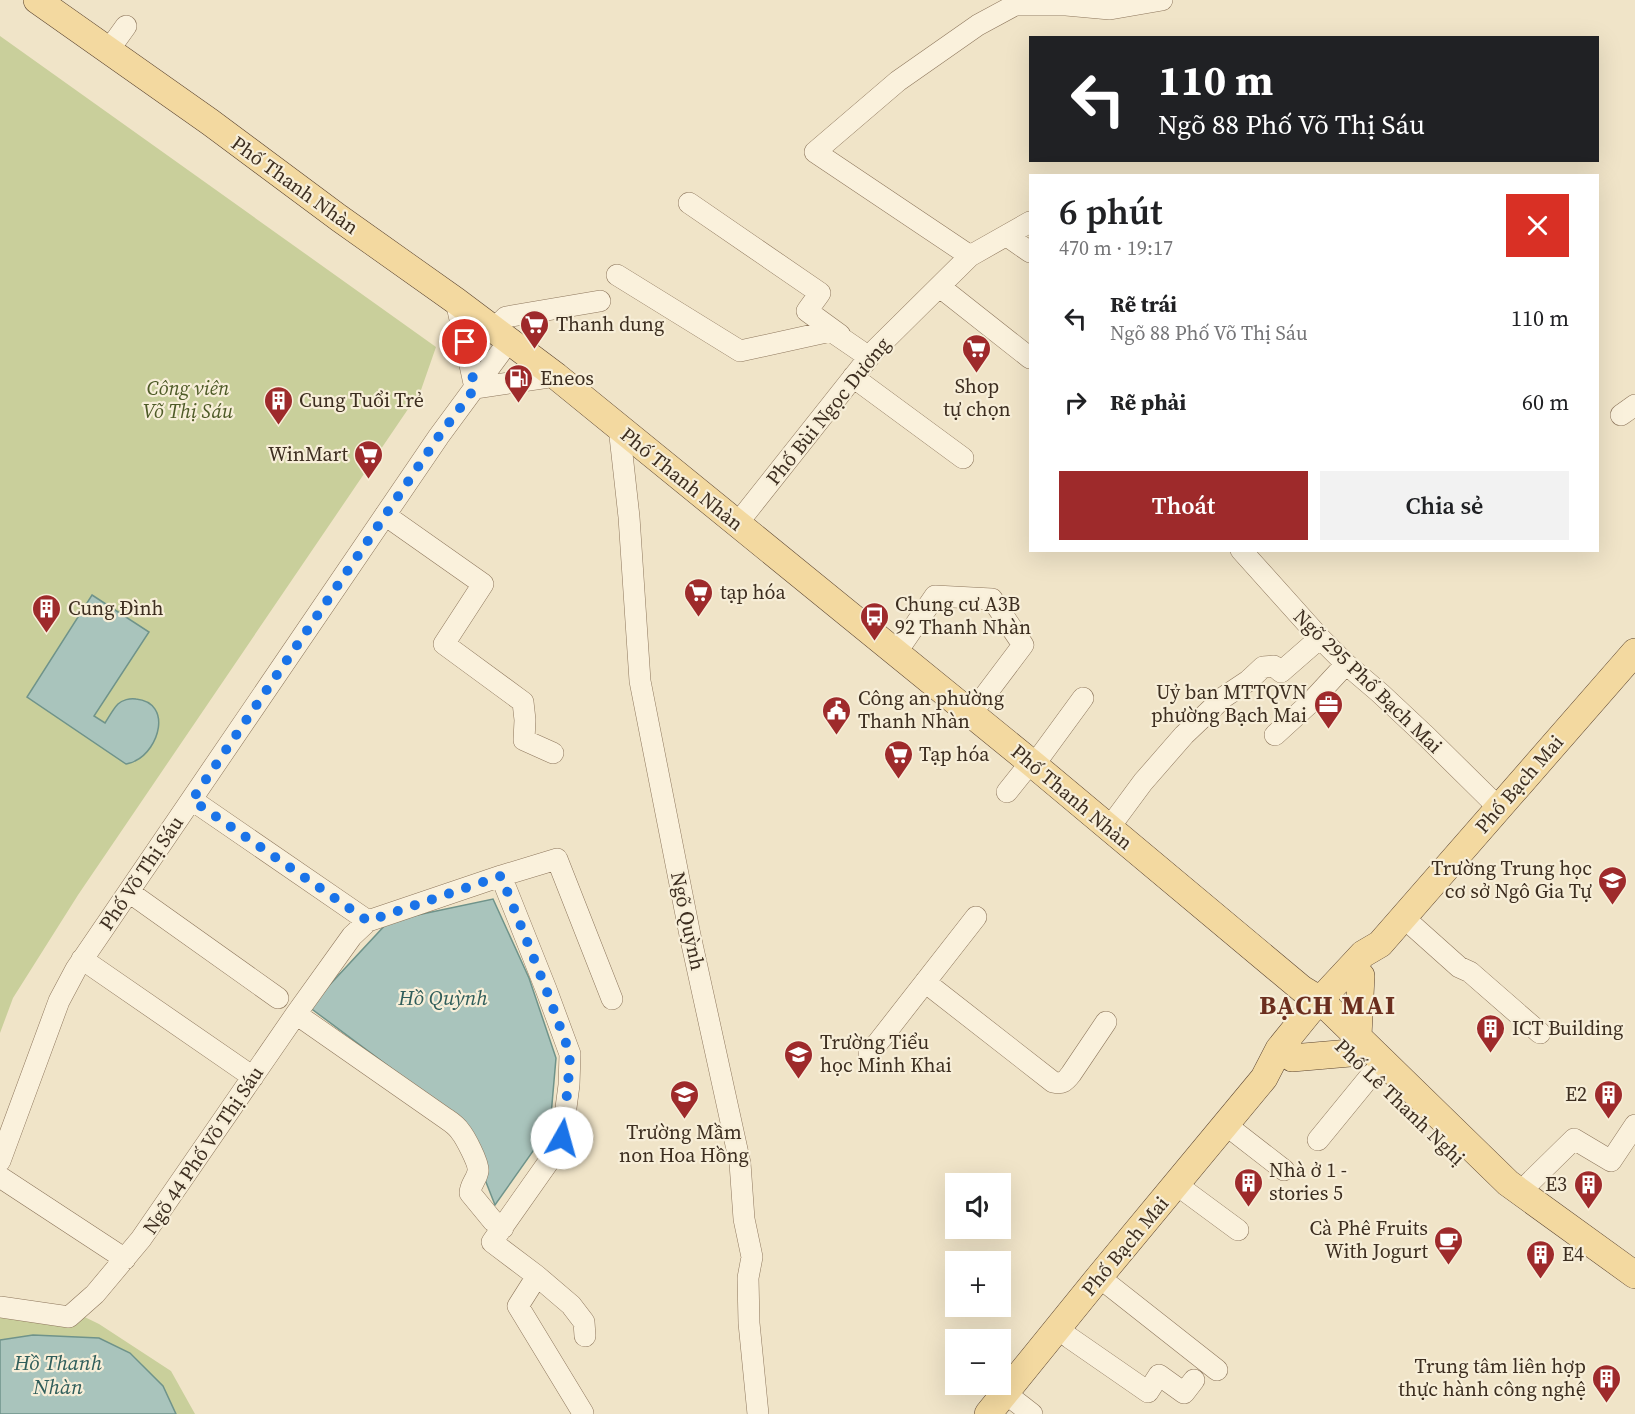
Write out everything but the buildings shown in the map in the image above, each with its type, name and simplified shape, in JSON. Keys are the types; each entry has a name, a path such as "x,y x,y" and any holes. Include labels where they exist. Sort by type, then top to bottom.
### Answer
{"main road":[{"name":"Phố Thanh Nhàn","path":"37,0 210,122 555,376 1033,764 1317,1007"},
{"name":"Phố Bạch Mai","path":"1011,1386 1264,1078 1279,1049 1363,954 1380,944 1635,652"},
{"name":"Phố Bạch Mai","path":"1264,1078 1292,1058 1317,1007 1361,976 1374,962 1380,944"},
{"path":"1292,1058 1354,1045 1361,976"},
{"name":"Phố Lê Thanh Nghị","path":"1317,1007 1354,1045 1496,1172 1635,1275"},
{"name":"Phố Lê Thanh Nghị","path":"1354,1045 1372,1074 1498,1197 1635,1295"},
{"name":"Phố Bạch Mai","path":"988,1414 1003,1395"}],"street":[{"path":"969,256 815,152 898,81 978,25 1015,5 1066,5 1110,9 1162,0"},
{"path":"108,51 126,26"},
{"path":"689,203 820,293 807,311 869,357"},
{"name":"Phố Bùi Ngọc Dương","path":"737,524 869,357 969,256 1029,223"},
{"path":"1007,236 1029,251"},
{"path":"617,275 740,351 831,331 869,357"},
{"path":"940,287 1029,357"},
{"path":"456,301 475,388 555,376"},
{"path":"502,335 506,317 600,301"},
{"name":"Phố Võ Thị Sáu","path":"0,1161 68,982 439,436 475,388 502,335"},
{"path":"853,377 963,458"},
{"name":"Ngõ Quỳnh","path":"619,427 640,681 690,935 740,1163 744,1219 752,1257 748,1278 749,1323 758,1414"},
{"path":"385,515 483,584 444,644 523,702 524,740 553,753"},
{"name":"Ngõ 295 Phố Bạch Mai","path":"1243,552 1346,664 1380,693 1499,807"},
{"path":"896,653 935,596 992,599 1023,645 971,714"},
{"path":"1109,828 1177,743 1224,697 1263,668 1274,666 1281,672 1320,638"},
{"path":"1275,735 1310,703 1346,664"},
{"path":"1007,792 1033,764 1083,698"},
{"path":"192,800 368,921 557,859 612,999"},
{"path":"493,1239 547,1164 562,1138 570,1054 501,876"},
{"path":"129,892 278,998"},
{"path":"869,1054 976,917"},
{"path":"1402,917 1459,967 1470,972 1540,1034"},
{"name":"Ngõ 44 Phố Võ Thị Sáu","path":"0,1307 69,1317 95,1294 141,1239 352,936 368,921"},
{"path":"82,959 253,1077"},
{"path":"926,982 1053,1082 1060,1084 1065,1082 1071,1074 1106,1022"},
{"path":"297,1014 459,1129 478,1167 470,1193 494,1221 493,1239"},
{"path":"1318,1140 1372,1074"},
{"path":"1226,1125 1284,1170"},
{"path":"1520,1192 1574,1139 1611,1161 1635,1125"},
{"path":"0,1177 125,1259"},
{"path":"1177,1185 1238,1230"},
{"path":"493,1239 570,1305 584,1322 585,1336"},
{"path":"537,1276 518,1306 584,1413 582,1414"},
{"path":"1099,1277 1217,1370"},
{"path":"1058,1328 1148,1392 1159,1375 1184,1393 1194,1380"},
{"path":"1008,1395 1032,1414"}],"green space":[{"name":"Công viên Võ Thị Sáu","path":"0,36 436,347 421,390 78,895 13,998 0,1033"},
{"name":"Hồ Thanh Nhàn","path":"64,1307 99,1324 171,1371 195,1414 0,1414 0,1315"}],"water":[{"path":"92,595 149,632 94,716 105,723 118,704 129,699 148,702 155,709 158,717 156,738 143,755 134,762 126,764 27,697"},
{"name":"Hồ Quỳnh","path":"493,899 529,978 556,1058 550,1127 495,1205 462,1121 309,1007 389,921"},
{"name":"Hồ Thanh Nhàn","path":"33,1335 99,1338 130,1353 163,1386 176,1414 0,1414 0,1340"}],"place":[{"name":"Thanh dung","path":"535,350"},
{"name":"Shop tự chọn","path":"977,374"},
{"name":"Eneos","path":"519,404"},
{"name":"Cung Tuổi Trẻ","path":"278,426"},
{"name":"WinMart","path":"369,480"},
{"name":"tạp hóa","path":"699,618"},
{"name":"Cung Đình","path":"47,634"},
{"name":"Chung cư A3B 92 Thanh Nhàn","path":"874,642"},
{"name":"Uỷ ban MTTQVN phường Bạch Mai","path":"1328,730"},
{"name":"Công an phường Thanh Nhàn","path":"837,736"},
{"name":"Tạp hóa","path":"898,780"},
{"name":"Trường Trung học cơ sở Ngô Gia Tự","path":"1613,906"},
{"name":"ICT Building","path":"1491,1054"},
{"name":"Trường Tiểu học Minh Khai","path":"799,1080"},
{"name":"Trường Mầm non Hoa Hồng","path":"684,1120"},
{"name":"E2","path":"1608,1120"},
{"name":"Nhà ở 1 - stories 5","path":"1248,1208"},
{"name":"E3","path":"1588,1210"},
{"name":"Cà Phê Fruits With Jogurt","path":"1449,1266"},
{"name":"E4","path":"1541,1280"},
{"name":"Trung tâm liên hợp thực hành công nghệ","path":"1607,1404"}],"district":[{"name":"BẠCH MAI","path":"1328,1005"}],"route":[{"path":"465,342 475,388 439,436 192,800 368,921 501,876 570,1054 562,1138"}]}
